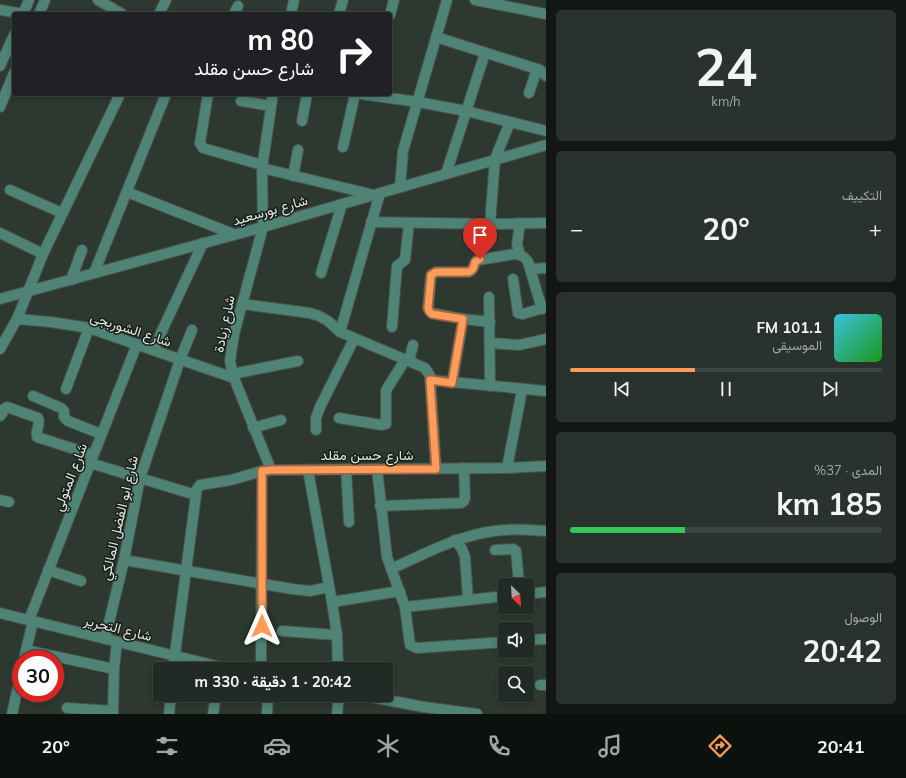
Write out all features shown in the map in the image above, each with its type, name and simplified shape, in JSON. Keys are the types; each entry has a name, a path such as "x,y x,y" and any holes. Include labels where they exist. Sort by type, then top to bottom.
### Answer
{"street":[{"path":"25,12 29,0"},
{"path":"40,12 45,0"},
{"path":"98,0 119,12"},
{"path":"160,12 166,0"},
{"path":"291,12 294,0"},
{"path":"340,12 343,0"},
{"path":"391,12 394,0"},
{"path":"400,187 403,151 447,0"},
{"path":"475,0 546,14"},
{"path":"0,10 12,12"},
{"path":"436,37 537,69 543,72 546,76"},
{"path":"0,66 12,39"},
{"path":"446,174 484,52"},
{"path":"529,93 537,69"},
{"path":"0,107 12,78"},
{"path":"0,349 17,320 43,254 119,96"},
{"path":"94,273 165,96"},
{"path":"208,96 200,143 203,148 293,176 376,194 372,222 340,332"},
{"name":"شارع زيادة","path":"266,470 253,428 233,376 230,361 242,304 263,227 262,167 273,96"},
{"path":"302,121 307,96"},
{"path":"343,147 355,96"},
{"path":"375,96 466,111 546,131"},
{"path":"241,101 271,106"},
{"path":"490,224 495,159 510,122"},
{"name":"شارع بورسعيد","path":"0,299 263,227 546,145"},
{"path":"293,176 298,150"},
{"path":"10,190 62,213"},
{"path":"127,192 233,234"},
{"path":"321,274 342,204"},
{"path":"372,222 490,224 546,223"},
{"path":"392,327 397,266 405,260 409,223"},
{"path":"520,223 517,244 520,255"},
{"path":"0,233 43,254"},
{"path":"153,350 202,243"},
{"path":"71,280 82,250"},
{"path":"490,322 432,314 428,308 431,275 434,272 467,272 473,269 475,262 478,260 515,254 520,255 525,257 531,269 544,308 523,314 518,312 513,279"},
{"path":"531,269 546,268"},
{"path":"489,297 490,386"},
{"path":"242,304 310,313 319,316 328,321 340,332 354,339 425,368 429,373 430,380 436,469"},
{"path":"452,383 463,319"},
{"name":"شارع الشوربجى","path":"17,320 51,322 89,328 180,360 233,376"},
{"path":"66,389 89,328"},
{"name":"شارع ابو الفضل المالكي","path":"105,639 124,560 140,478 180,360 192,330"},
{"path":"316,430 316,418 320,407 354,339"},
{"path":"490,343 520,345 546,339"},
{"name":"شارع المتولي","path":"26,650 31,621 48,570 137,344"},
{"path":"339,418 382,425 386,424 386,391 407,361 413,345"},
{"path":"233,376 298,361"},
{"path":"430,380 522,390 546,391"},
{"path":"507,468 522,390"},
{"path":"33,396 61,408 64,411 64,417 68,421 101,434"},
{"path":"0,416 4,409 8,407 38,418 40,423 36,434 37,437 140,478 196,495 174,662"},
{"path":"253,428 281,420"},
{"name":"شارع حسن مقلد","path":"196,495 197,489 200,485 231,480 266,470 507,468 546,466"},
{"path":"380,506 461,503 465,498 464,468"},
{"path":"346,469 348,522"},
{"path":"377,469 380,506 387,556 405,607 409,642 412,646 417,648 498,642"},
{"path":"262,662 262,584 266,470"},
{"path":"308,470 337,634 338,662"},
{"path":"391,569 455,540 494,531 514,529 546,531"},
{"path":"455,540 462,549 465,557 468,600"},
{"path":"495,550 513,549 516,551 519,578"},
{"path":"124,560 310,591 329,587"},
{"path":"48,570 81,582"},
{"path":"332,602 400,591"},
{"path":"534,593 546,592"},
{"path":"405,607 498,597"},
{"name":"شارع التحرير","path":"0,613 197,662"},
{"path":"282,631 337,634"},
{"path":"534,640 546,639"},
{"path":"67,708 113,713 114,669 117,642"},
{"path":"64,661 114,669"},
{"path":"12,714 15,702"},
{"path":"169,714 170,702"},
{"path":"213,714 215,702"},
{"path":"267,714 268,702"},
{"path":"337,714 338,702"},
{"path":"390,702 424,710 477,714"}],"route":[{"path":"262,626 262,471 436,469 430,380 452,383 463,319 432,314 429,311 431,275 434,272 442,271 469,272 473,269 475,262 480,259"}]}
